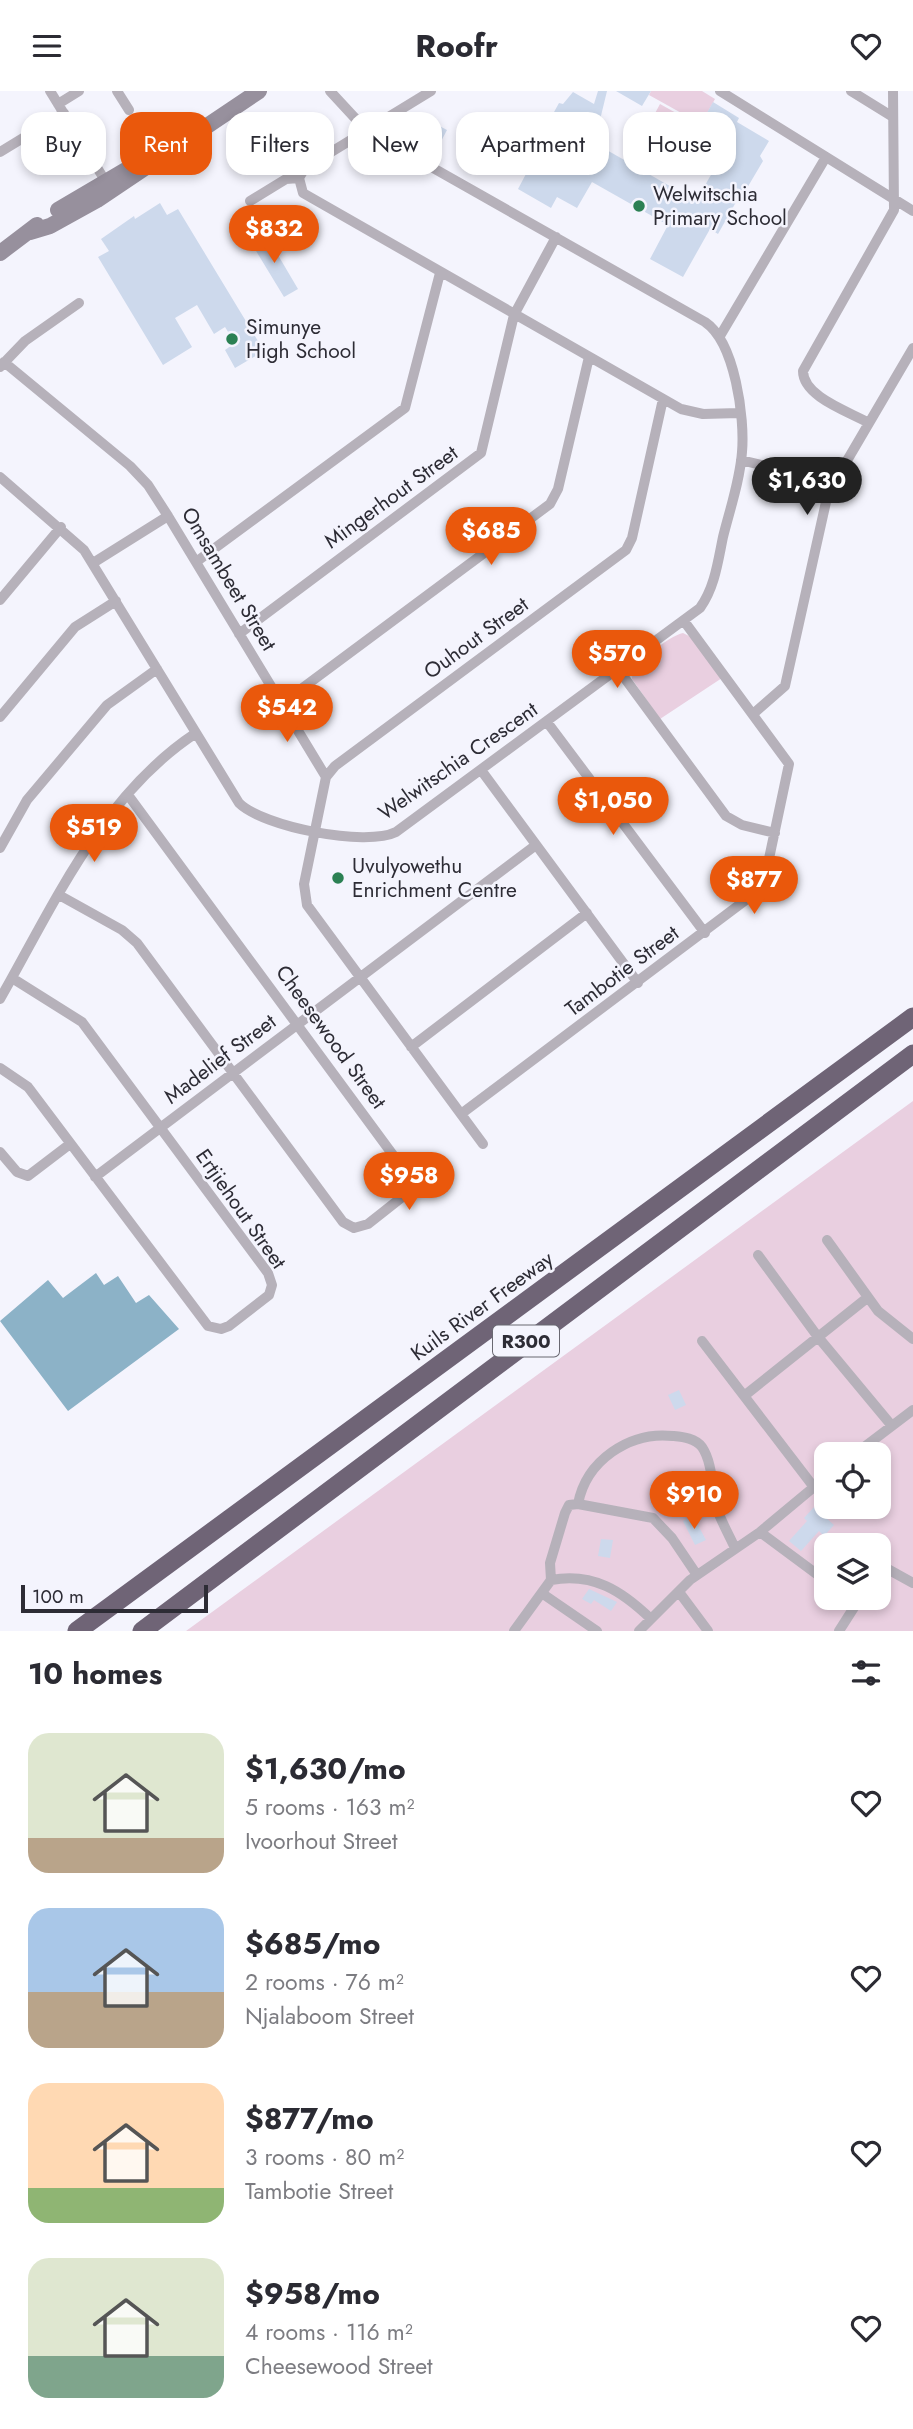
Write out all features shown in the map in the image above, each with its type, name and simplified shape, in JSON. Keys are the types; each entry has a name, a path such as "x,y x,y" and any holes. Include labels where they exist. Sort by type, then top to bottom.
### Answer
{"highway":[{"name":"Kuils River Freeway","path":"76,1631 913,1017"},
{"name":"R300","path":"142,1631 913,1054"}],"street":[{"path":"50,91 109,186"},
{"path":"0,152 61,108 79,91"},
{"path":"117,91 129,110"},
{"path":"212,123 259,91"},
{"path":"237,108 274,91"},
{"path":"331,91 350,112"},
{"path":"343,91 351,112"},
{"path":"396,112 431,91"},
{"path":"720,91 913,211"},
{"path":"851,91 893,117"},
{"path":"869,423 812,391 804,383 803,371 894,210 893,91"},
{"path":"299,180 305,168 348,141"},
{"path":"442,173 705,322 720,336 826,157"},
{"path":"0,253 30,232 50,226 109,186 131,175"},
{"path":"250,201 286,179 299,180"},
{"path":"299,180 307,197 663,398 692,413 739,413"},
{"name":"Mingerhout Street","path":"239,634 481,453 514,315 556,237"},
{"path":"196,562 403,410 409,401 440,273"},
{"path":"2,365 25,341 79,303"},
{"name":"Welwitschia Crescent","path":"1,480 61,527 93,563 245,809 266,821 364,840 389,836 700,608 712,587 741,460 739,413 728,353 720,336"},
{"path":"753,714 785,686 828,493 913,348"},
{"path":"281,704 550,504 558,489 589,357"},
{"name":"Omsambeet Street","path":"2,365 135,471 169,516 326,777"},
{"name":"Ouhout Street","path":"326,777 335,766 626,550 632,538 663,398"},
{"path":"741,460 793,473 828,493"},
{"path":"93,563 169,516"},
{"path":"0,600 61,527"},
{"path":"0,717 75,627 116,601"},
{"name":"Tambotie Street","path":"461,1114 760,891 789,764 684,621"},
{"path":"0,848 27,800 107,705 157,669"},
{"path":"618,669 726,816 742,825 775,833"},
{"path":"547,722 705,933"},
{"path":"0,999 86,846 162,757 196,733"},
{"path":"481,771 638,983"},
{"path":"326,777 304,884 305,898 483,1144"},
{"name":"Cheesewood Street","path":"59,895 131,937 339,1219 354,1228 368,1224 406,1194 409,1177 128,795"},
{"name":"Madelief Street","path":"95,1177 536,845"},
{"path":"411,1047 587,913"},
{"name":"Ertjiehout Street","path":"0,1068 22,1081 205,1323 217,1329 229,1326 269,1295 270,1276 158,1129 82,1022 12,978"},
{"path":"0,1152 17,1172 28,1175 70,1144"},
{"path":"827,1240 867,1298 913,1339"},
{"path":"758,1255 818,1337 892,1426"},
{"path":"744,1396 867,1298"},
{"path":"639,1631 696,1575 760,1532 813,1486 702,1341"},
{"path":"871,1442 913,1410"},
{"path":"578,1504 581,1489 591,1471 628,1442 652,1435 688,1438 697,1442 705,1454 718,1511 736,1548"},
{"path":"514,1631 551,1580 550,1563 569,1505 578,1504 653,1518 672,1538 696,1575"},
{"path":"760,1532 814,1572"},
{"path":"891,1571 913,1583"},
{"path":"551,1580 579,1578 610,1587 652,1619"},
{"path":"679,1592 708,1631"},
{"path":"543,1594 597,1631"},
{"path":"839,1631 850,1610"}],"shaded area":[{"path":"651,91 702,91 715,99 708,112 679,112 649,95"},
{"path":"660,104 674,112 656,112"},
{"path":"683,633 691,637 722,678 660,719 632,679 633,673 652,652 669,639"},
{"path":"913,1101 913,1631 186,1631"}],"water":[{"path":"96,1273 104,1285 118,1276 136,1303 149,1295 179,1329 68,1411 0,1321 48,1280 63,1298"}],"building":[{"path":"598,91 607,91 602,112 554,112 559,103 563,104 573,92 594,104"},
{"path":"616,91 651,91 642,106"},
{"path":"713,102 729,112 707,112"},
{"path":"736,116 739,118 737,122 769,141 760,156 763,161 740,200 736,202 718,234 710,229 683,277 650,259 668,225 592,182 577,208 557,197 551,208 518,189 525,175 609,175 609,151 623,159 623,175 650,175 696,201 711,175 736,175"},
{"path":"160,203 167,215 178,209 264,351 235,368 225,350 235,343 225,327 214,334 197,305 175,318 192,347 163,365 98,257 109,251 101,239 134,216 135,219"},
{"path":"265,233 298,289 284,297 250,241"},
{"path":"679,1390 686,1405 675,1410 668,1395"},
{"path":"814,1507 814,1519 827,1519 834,1525 827,1533 814,1533 801,1551 789,1541 807,1521 804,1518"},
{"path":"693,1516 706,1540 695,1545 683,1521"},
{"path":"601,1539 613,1540 610,1558 598,1556"},
{"path":"589,1589 617,1602 611,1611 594,1600 591,1604 582,1599"}],"place":[{"name":"Welwitschia Primary School","path":"639,206"},
{"name":"Simunye High School","path":"232,339"},
{"name":"Uvulyowethu Enrichment Centre","path":"338,878"}]}
